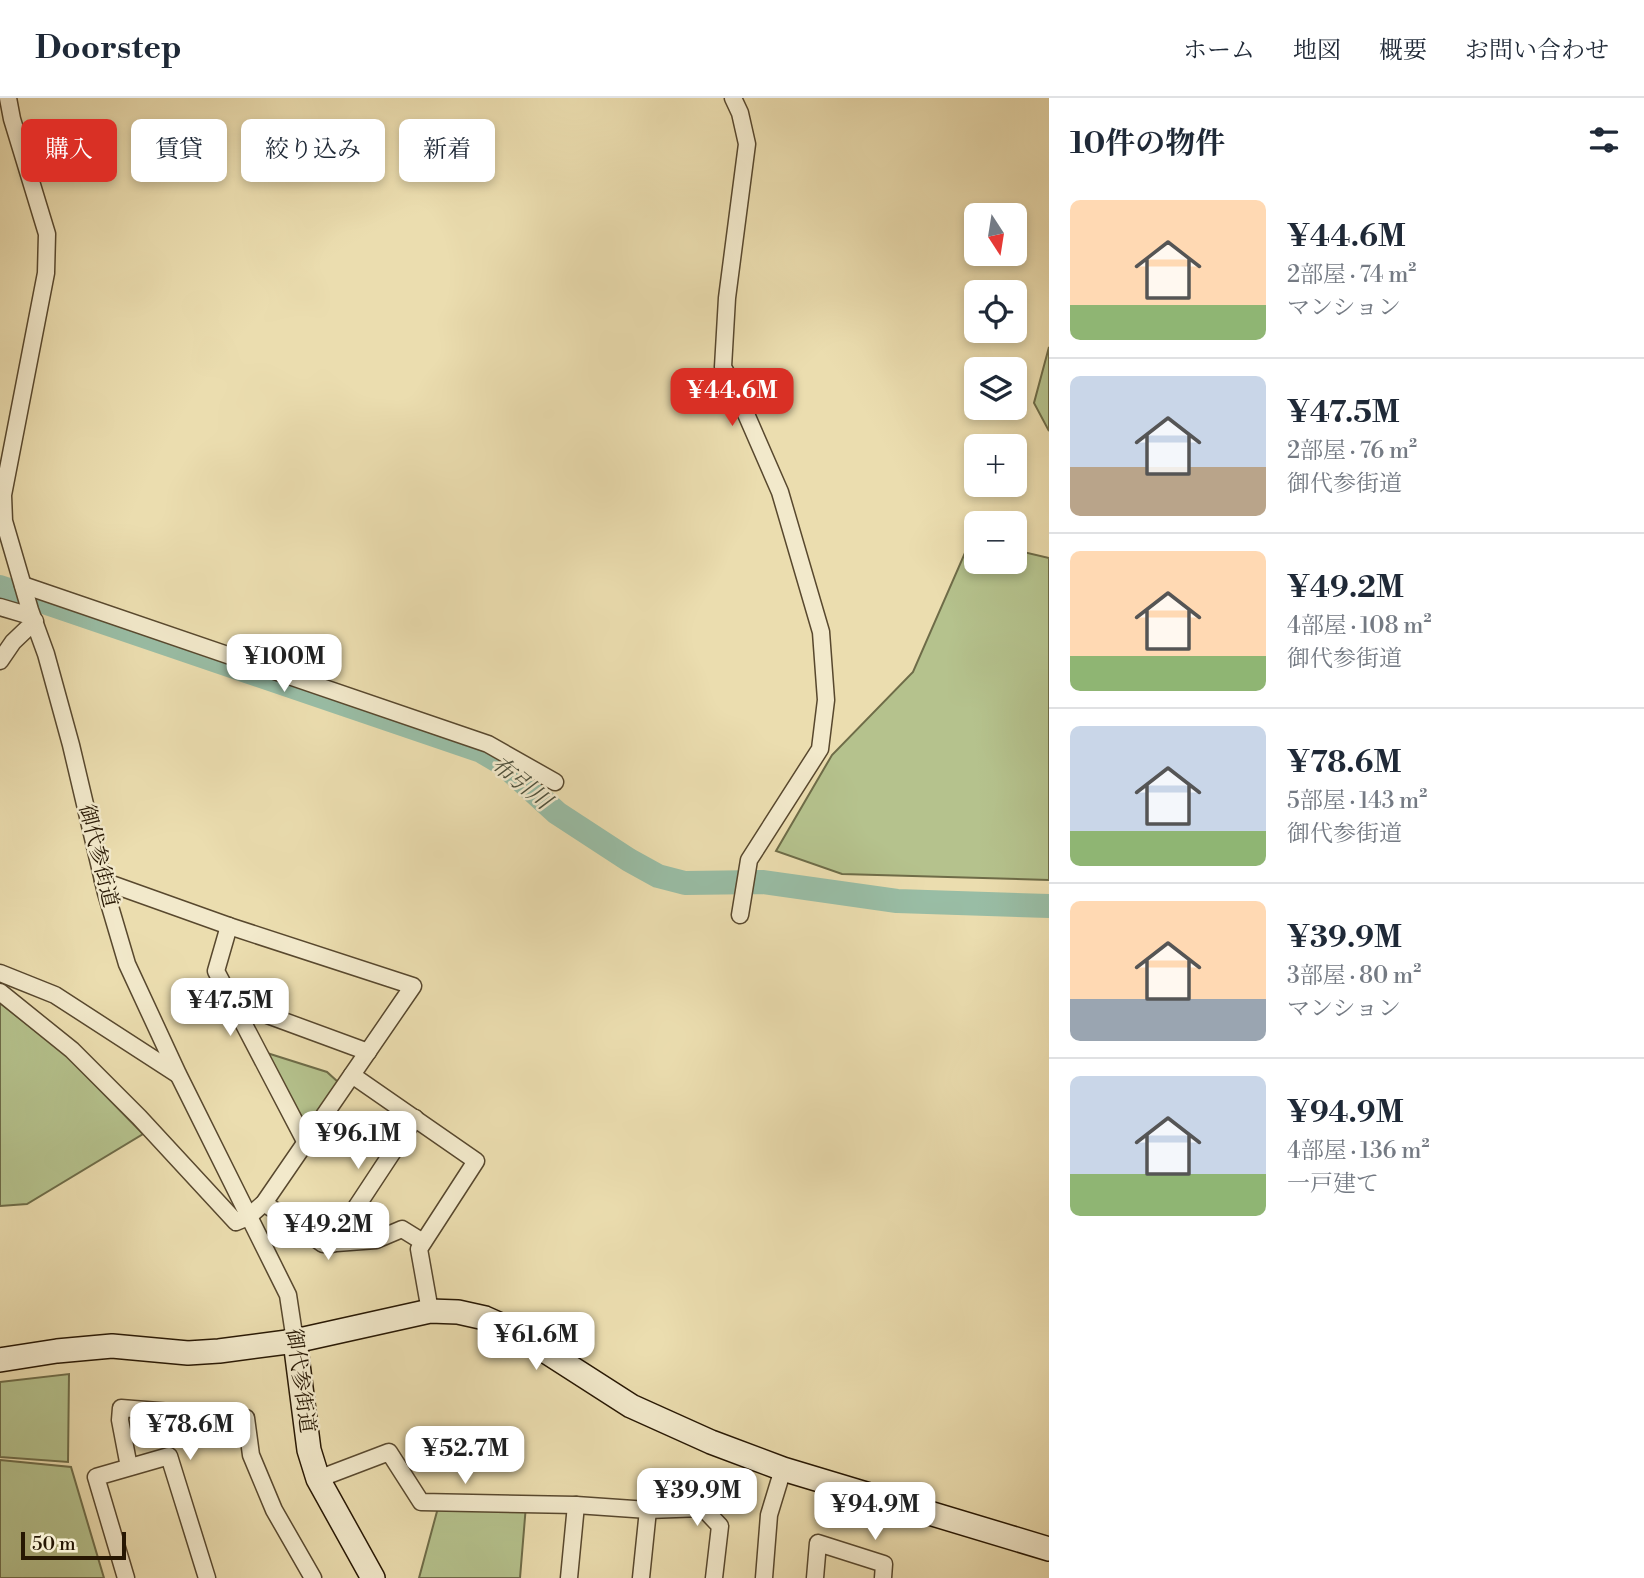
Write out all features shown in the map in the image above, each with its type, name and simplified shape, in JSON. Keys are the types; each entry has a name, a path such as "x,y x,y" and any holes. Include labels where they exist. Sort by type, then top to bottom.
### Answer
{"street":[{"name":"御代参街道","path":"8,98 47,234 46,273 3,495 4,521 71,745 103,880 127,964 178,1074 288,1295 309,1450 318,1479 373,1578"},
{"path":"733,98 740,113 747,144 727,298 723,368 736,391 780,492 821,632 826,700 820,749 749,860 741,906"},
{"path":"24,588 488,744 555,782"},
{"path":"0,607 32,615"},
{"path":"0,661 32,615"},
{"path":"0,992 72,1050 139,1117 236,1222 248,1217 264,1203 413,986 229,926 103,880"},
{"path":"229,926 216,971 306,1143"},
{"path":"0,973 55,995 178,1074"},
{"path":"232,1002 368,1052"},
{"path":"352,1075 477,1161 419,1248 430,1311"},
{"path":"332,1244 415,1118"},
{"path":"264,1203 323,1244 376,1240 402,1229 423,1242"},
{"path":"0,1360 112,1346 188,1353 219,1352 295,1341 430,1311 458,1312 495,1322 514,1331 572,1370 662,1422 783,1469 1049,1549"},
{"path":"129,1467 120,1420 121,1408 246,1418 251,1455 274,1510 313,1578"},
{"path":"318,1479 389,1452 421,1502 576,1505 648,1510 703,1508 720,1526 714,1578"},
{"path":"126,1578 96,1477 169,1456 206,1578"},
{"path":"764,1578 769,1515 783,1469"},
{"path":"569,1578 576,1505"},
{"path":"641,1578 648,1510"},
{"path":"815,1578 818,1543 884,1564 883,1578"}],"green space":[{"path":"1049,347 1049,431 1034,403"},
{"path":"1027,553 1049,558 1049,880 842,874 776,851 832,755 913,672 964,555 964,574 1027,574"},
{"path":"0,1003 65,1054 143,1134 27,1204 0,1206"},
{"path":"267,1053 327,1072 338,1082 310,1125 300,1118"},
{"path":"69,1374 68,1462 0,1457 0,1382"},
{"path":"0,1460 71,1467 104,1578 0,1578"},
{"path":"439,1504 526,1505 520,1578 419,1578"}],"waterway":[{"name":"布引川","path":"0,587 481,751 503,764 557,813 658,876 685,883 762,882 897,901 1049,906"}]}
